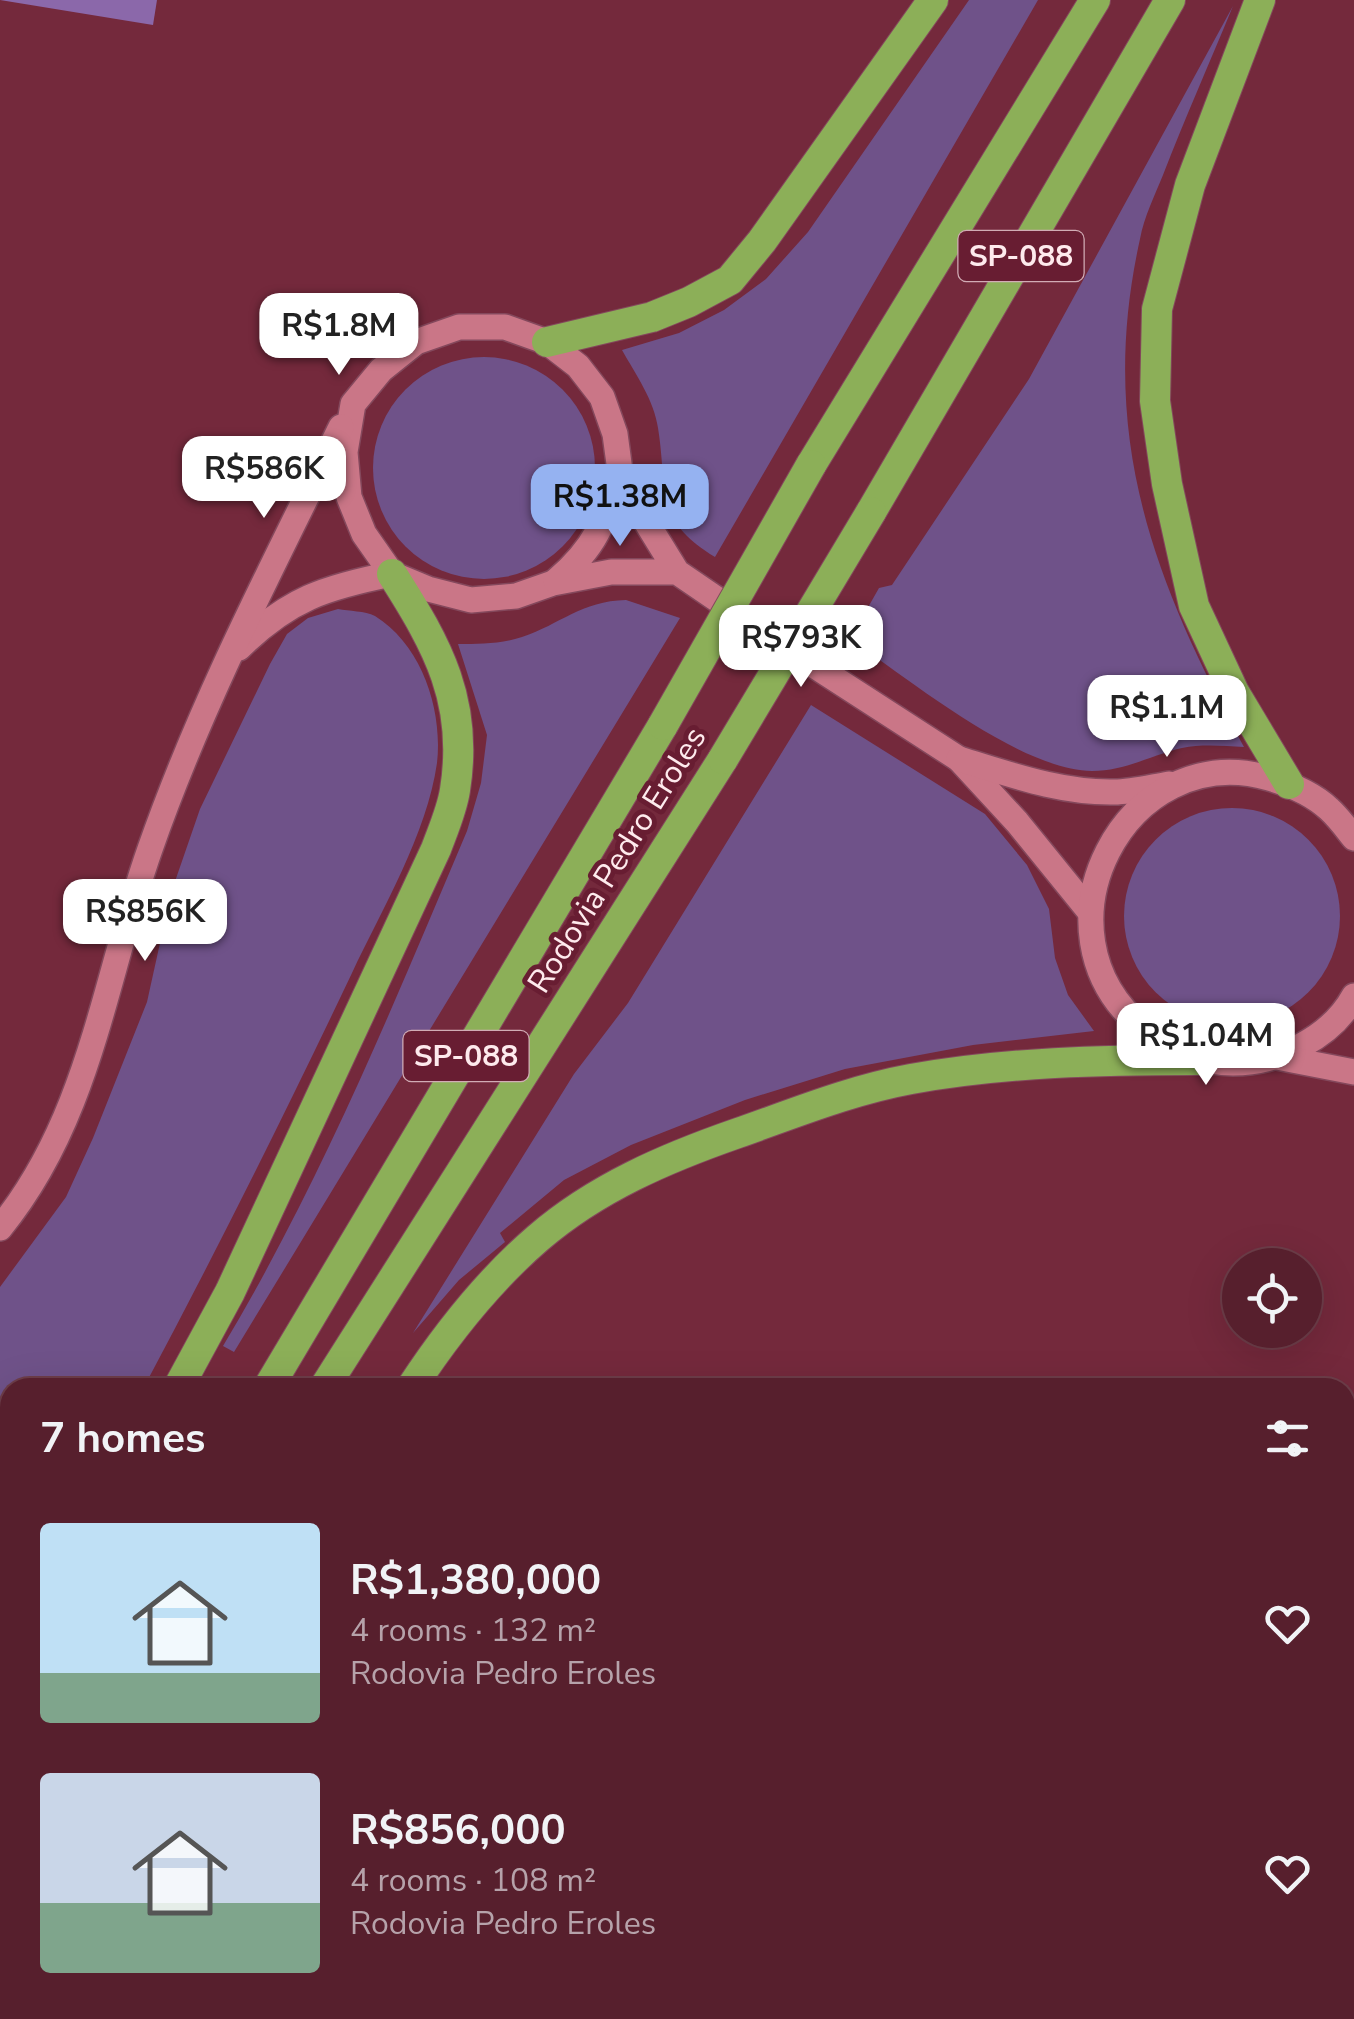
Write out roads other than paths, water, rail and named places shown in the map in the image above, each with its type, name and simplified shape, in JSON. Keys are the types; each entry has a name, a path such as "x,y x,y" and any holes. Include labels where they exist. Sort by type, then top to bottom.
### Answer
{"highway":[{"path":"547,342 652,316 690,302 730,280 762,241 933,0"},
{"name":"Rodovia Pedro Eroles","path":"274,1378 663,726 811,465 1095,0"},
{"name":"Rodovia Pedro Eroles","path":"330,1378 723,759 872,512 1170,0"},
{"path":"1260,0 1185,202 1157,309 1154,401 1166,484 1194,606 1234,692 1290,784"},
{"path":"183,1378 230,1292 428,867 455,794 460,740 454,692 430,634 392,574"},
{"path":"418,1378 482,1290 540,1236 619,1181 708,1144 853,1092 911,1079 1001,1067 1198,1060"}],"street":[{"path":"0,1228 24,1198 48,1154 90,1058 150,848 225,662 353,404 381,370 416,342 459,327 505,327 547,342 578,366 602,397 615,434 620,472 678,572 958,758 1017,822 1090,912"},
{"path":"353,404 345,452 349,497 364,534 392,574 471,600 516,596 553,583 612,572 678,572"},
{"path":"553,583 582,558 604,524 620,472"},
{"path":"225,662 264,623 301,599 392,574"},
{"path":"958,758 1040,784 1114,792 1220,774 1255,774 1290,784 1328,807 1354,838"},
{"path":"1185,781 1148,802 1118,832 1098,870 1090,912 1093,948 1105,984 1126,1014 1157,1038 1198,1060 1234,1063 1277,1057 1316,1038 1354,996"},
{"path":"1277,1057 1354,1072"}]}
